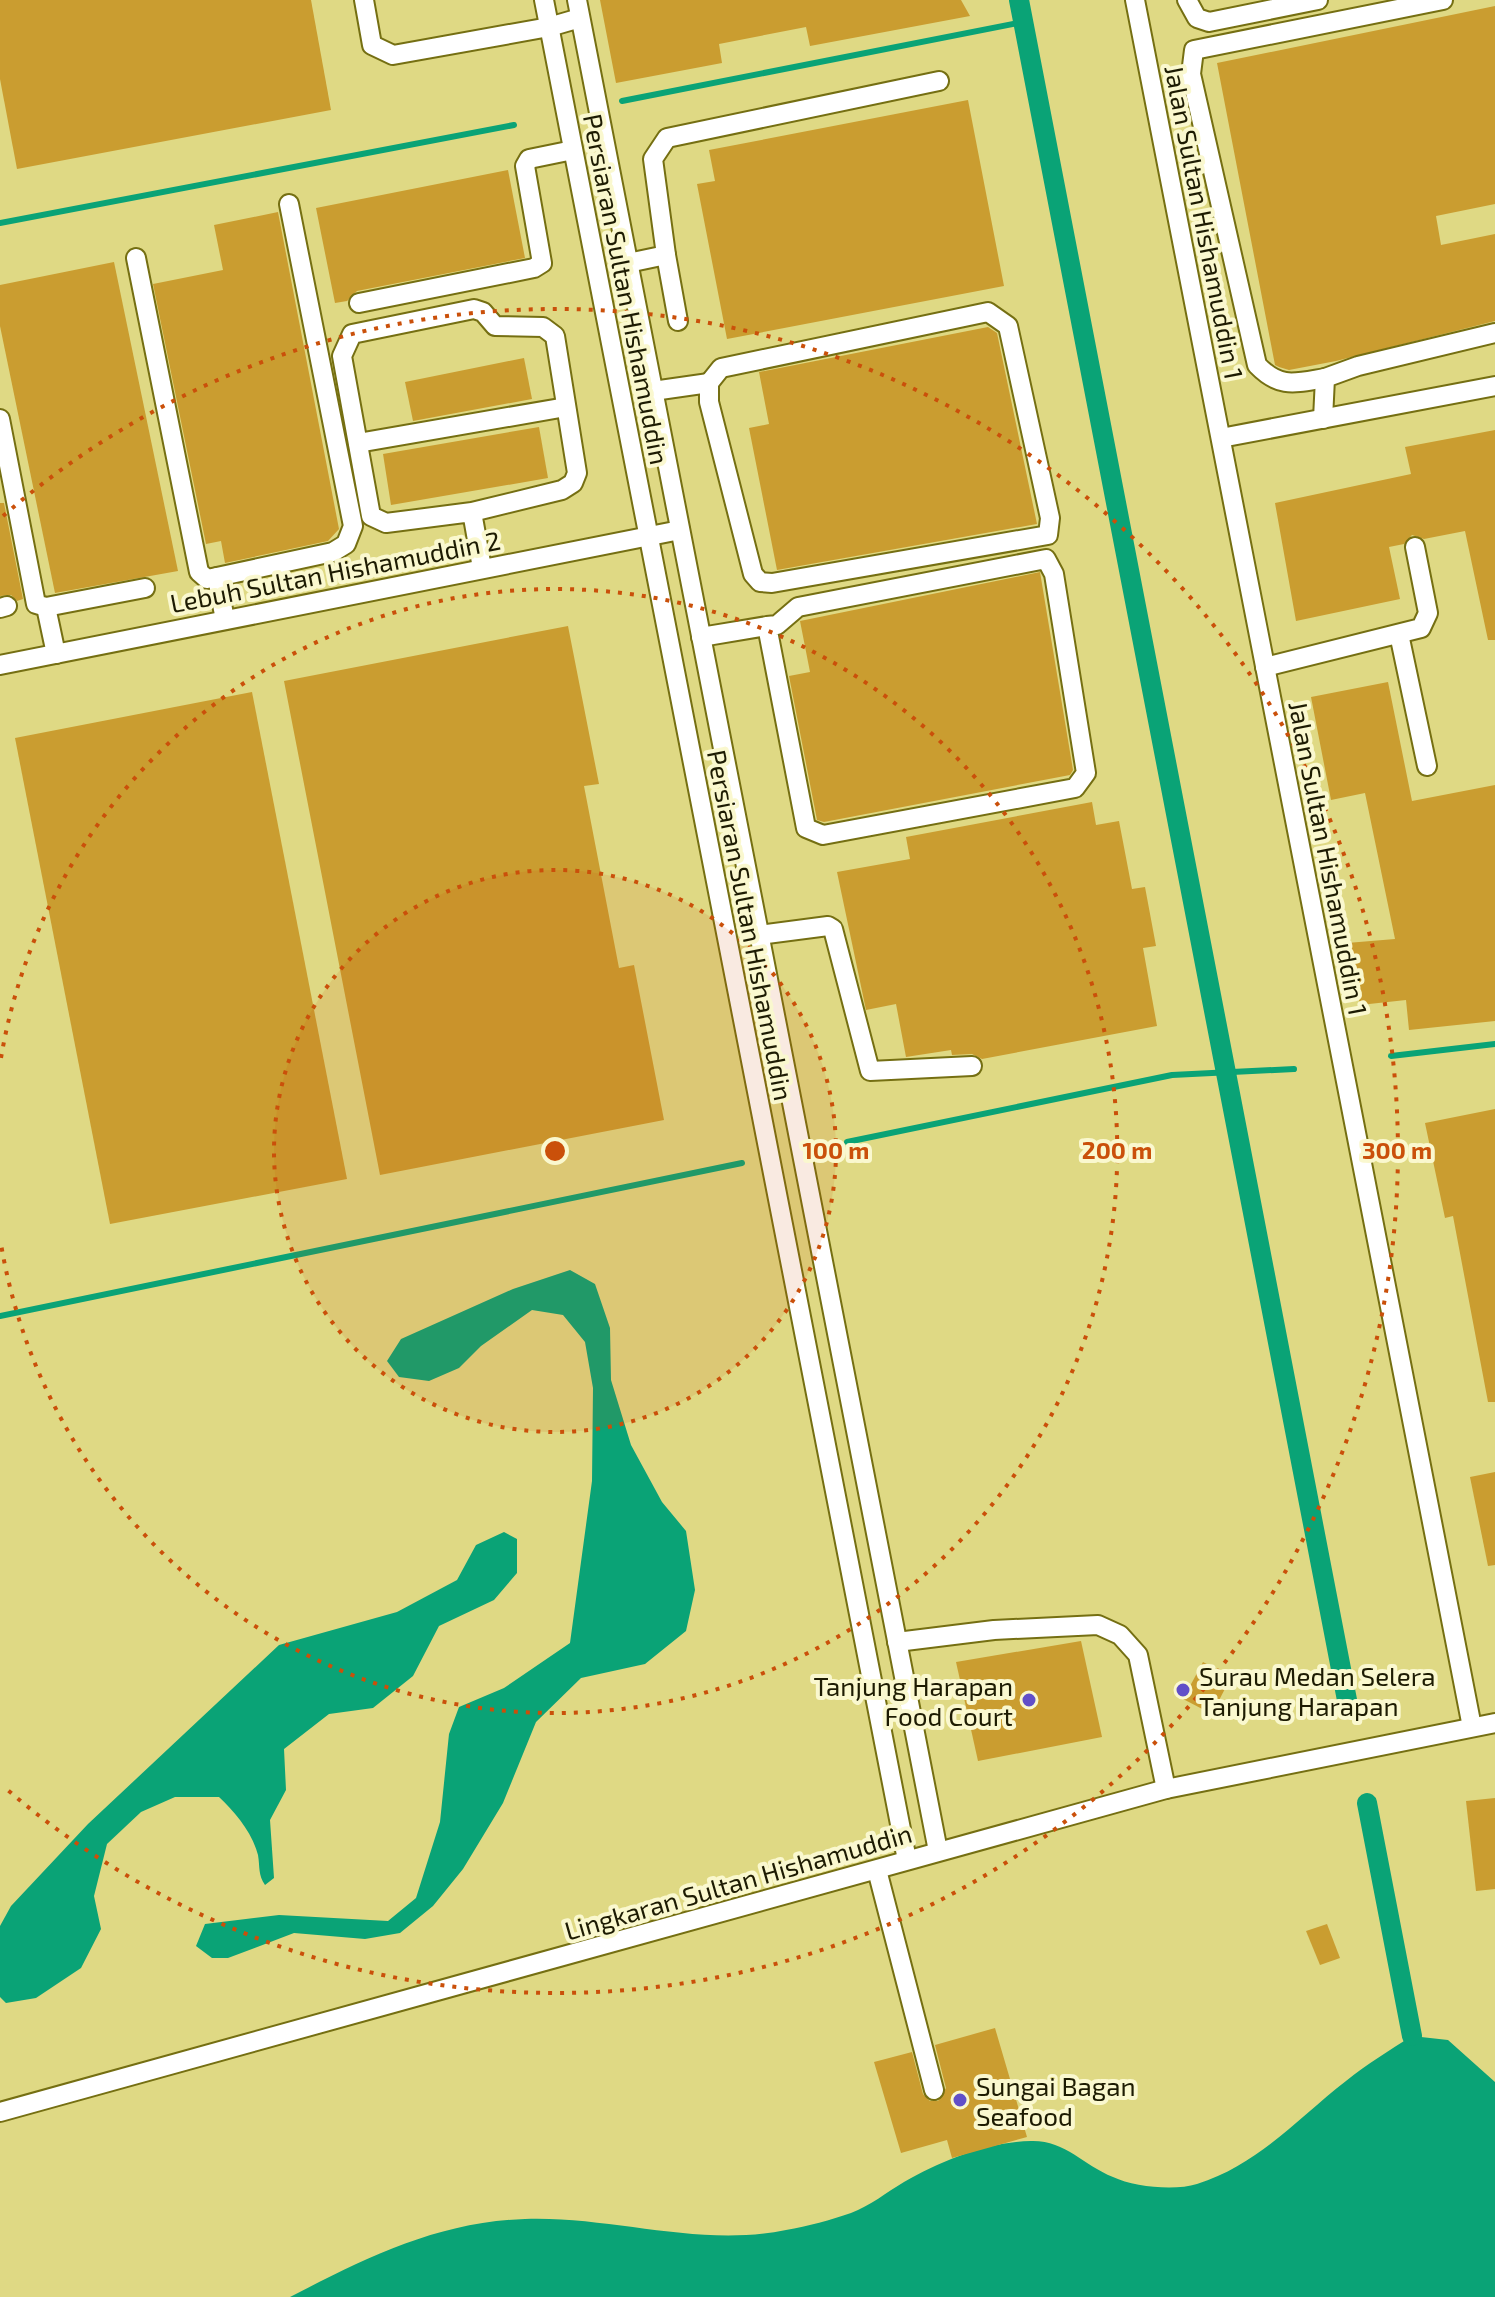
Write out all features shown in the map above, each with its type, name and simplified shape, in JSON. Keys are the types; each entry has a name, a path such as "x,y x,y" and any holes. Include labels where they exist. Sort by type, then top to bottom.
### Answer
{"street":[{"path":"364,0 372,45 393,55 549,27 578,9"},
{"name":"Persiaran Sultan Hishamuddin","path":"544,0 907,1860"},
{"name":"Jalan Sultan Hishamuddin 1","path":"1135,0 1472,1727"},
{"path":"1187,0 1197,18 1209,22 1318,0"},
{"path":"1443,0 1194,50 1191,74 1257,365 1270,379 1291,383 1325,378 1358,366 1495,333"},
{"name":"Persiaran Sultan Hishamuddin","path":"578,9 938,1851"},
{"path":"678,321 653,159 667,138 939,81"},
{"path":"359,303 534,268 542,263 544,254 525,166 529,159 573,150"},
{"path":"136,258 199,572 207,579 333,552 346,544 353,526 289,204"},
{"path":"628,263 666,255"},
{"path":"474,309 503,329 551,329 577,473 573,483 562,490 472,512 386,523 377,521 371,516 358,443 342,356 352,334 474,309"},
{"path":"653,391 709,383 721,368 988,312 1008,326 1050,518 1048,535 772,583 760,582 753,574 738,516 709,402 709,383"},
{"path":"1323,419 1325,378"},
{"path":"1221,438 1495,386"},
{"path":"358,443 566,407"},
{"path":"0,419 36,604 46,607 145,588"},
{"path":"472,512 482,568"},
{"name":"Lebuh Sultan Hishamuddin 2","path":"0,665 680,530"},
{"path":"1265,667 1421,628 1428,613 1415,547"},
{"path":"701,637 767,626 777,625 798,607 1046,559 1054,574 1086,773 1075,788 823,835 806,828 767,626"},
{"path":"217,577 225,620"},
{"path":"46,607 56,654"},
{"path":"1399,634 1427,766"},
{"path":"759,935 828,926 833,929 870,1071 972,1066"},
{"path":"832,1476 863,1469"},
{"path":"897,1642 994,1630 1098,1625 1120,1635 1138,1655 1166,1789"},
{"name":"Lingkaran Sultan Hishamuddin","path":"0,2112 1166,1789 1495,1723"},
{"path":"877,1870 934,2090"}],"shaded area":[{"path":"570,1270 595,1284 610,1328 611,1380 631,1445 662,1502 686,1531 695,1590 686,1631 645,1664 581,1678 536,1722 503,1803 463,1869 433,1906 400,1933 365,1939 294,1933 228,1958 212,1958 196,1946 205,1924 279,1915 388,1921 416,1898 440,1822 449,1734 459,1707 504,1688 570,1643 592,1481 593,1388 585,1342 563,1315 532,1310 481,1346 459,1368 429,1381 399,1377 387,1361 401,1339 513,1289"},
{"path":"504,1532 517,1539 517,1573 494,1600 439,1626 413,1676 373,1708 329,1714 284,1749 286,1790 270,1820 274,1878 265,1885 252,1838 219,1797 175,1797 141,1812 107,1844 94,1896 101,1929 81,1968 36,1998 6,2003 0,1997 0,1926 11,1906 88,1824 279,1645 397,1612 457,1580 476,1545"},
{"path":"1412,2036 1448,2040 1495,2082 1495,2297 290,2297 403,2244 462,2227 493,2222 558,2219 721,2235 753,2235 803,2227 858,2210 949,2160 1014,2142 1054,2145 1102,2172 1132,2183 1155,2187 1197,2184 1240,2165 1258,2153 1354,2075"}],"building":[{"path":"0,0 311,0 331,110 17,169 0,79"},
{"path":"600,0 961,0 970,16 810,46 806,27 719,44 722,63 616,83"},
{"path":"1495,6 1495,204 1436,216 1441,245 1495,234 1495,321 1336,361 1289,370 1275,365 1217,63"},
{"path":"968,100 1004,286 727,339 697,184 715,181 709,150"},
{"path":"508,170 525,258 357,291 347,301 335,303 316,208"},
{"path":"278,212 339,529 328,541 225,563 221,541 206,544 153,284 223,270 214,225"},
{"path":"114,262 178,571 55,593 0,326 0,285"},
{"path":"988,327 997,333 1037,524 777,570 749,428 769,424 759,372"},
{"path":"524,358 532,399 413,421 405,382"},
{"path":"539,427 548,478 391,505 383,454"},
{"path":"1495,430 1495,640 1488,640 1465,531 1424,539 1412,535 1404,544 1389,547 1400,599 1296,621 1275,503 1411,474 1405,447"},
{"path":"0,503 4,503 23,599 17,601 11,595 0,596"},
{"path":"1040,572 1073,770 1070,775 824,822 817,820 789,676 810,672 800,621"},
{"path":"568,626 599,784 584,786 619,968 634,965 664,1120 380,1175 284,681"},
{"path":"1388,682 1412,801 1495,785 1495,1021 1409,1030 1406,1000 1360,1005 1347,943 1395,939 1365,793 1331,800 1311,697"},
{"path":"252,692 347,1179 110,1224 15,738"},
{"path":"1092,802 1096,825 1119,821 1132,889 1145,887 1156,946 1143,948 1157,1026 982,1059 972,1054 952,1055 951,1050 906,1057 896,1004 866,1010 837,872 910,859 906,837"},
{"path":"1495,1109 1495,1402 1488,1402 1453,1216 1445,1218 1425,1123"},
{"path":"1495,1472 1495,1565 1488,1566 1470,1477"},
{"name":"Tanjung Harapan Food Court","path":"1081,1641 1102,1737 978,1761 956,1662"},
{"path":"1203,1662 1231,1677 1212,1714 1183,1699"},
{"path":"1495,1798 1495,1889 1476,1891 1466,1801"},
{"path":"1327,1924 1340,1958 1320,1965 1306,1931"},
{"path":"995,2028 1027,2137 952,2158 947,2140 901,2153 874,2062 912,2052 923,2094 930,2101 938,2101 946,2088 935,2045"}],"waterway":[{"path":"1019,0 1347,1700"},
{"path":"622,101 1023,22"},
{"path":"0,223 514,125"},
{"path":"1391,1056 1495,1044"},
{"path":"847,1142 1172,1075 1294,1069"},
{"path":"0,1316 742,1163"},
{"path":"1367,1803 1412,2036"}],"place":[{"name":"Surau Medan Selera Tanjung Harapan","path":"1183,1690"},
{"name":"Tanjung Harapan Food Court","path":"1029,1700"},
{"name":"Sungai Bagan Seafood","path":"960,2100"}]}
